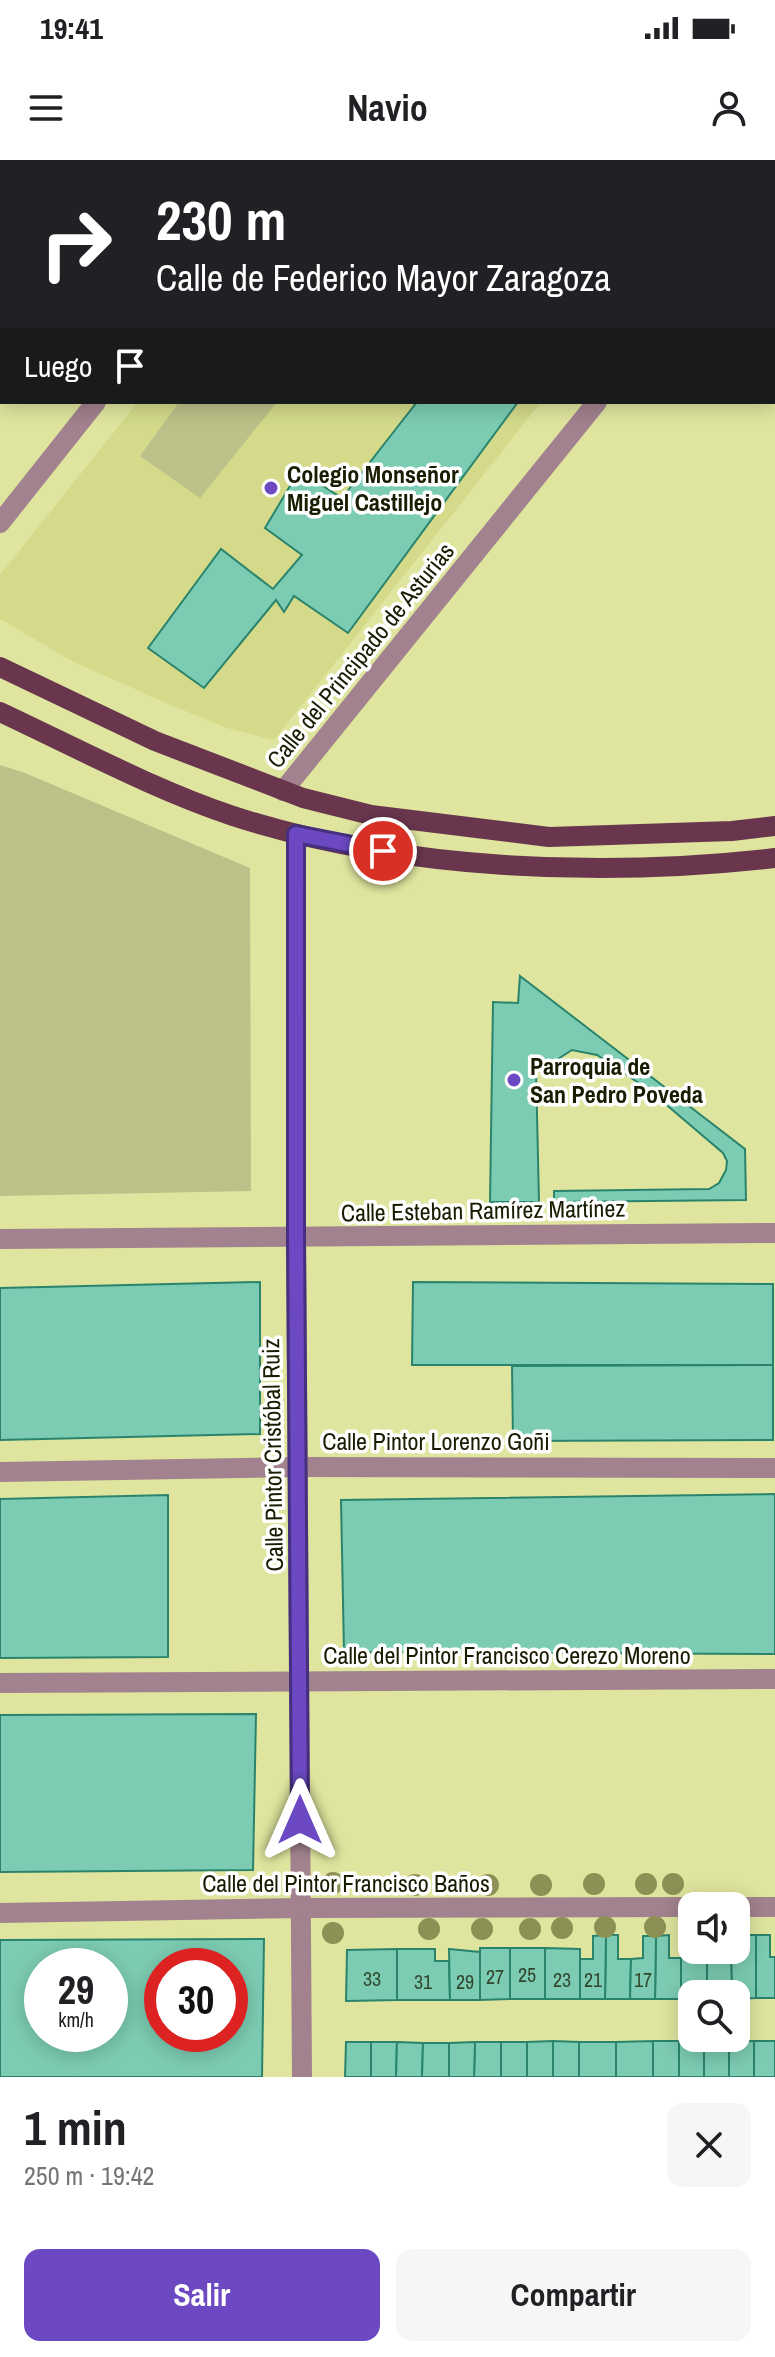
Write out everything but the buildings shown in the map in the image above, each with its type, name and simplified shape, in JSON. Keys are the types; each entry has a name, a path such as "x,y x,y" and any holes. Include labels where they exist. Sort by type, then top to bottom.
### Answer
{"main road":[{"path":"0,667 155,741 283,791 371,815 549,837 732,831 775,826"},
{"path":"0,712 177,795 233,816 296,834 401,855 548,868 734,863 775,858"}],"street":[{"path":"0,523 94,404"},
{"name":"Calle del Principado de Asturias","path":"283,791 595,404"},
{"name":"Calle Pintor Cristóbal Ruiz","path":"296,834 302,2077"},
{"name":"Calle Esteban Ramírez Martínez","path":"0,1239 775,1233"},
{"name":"Calle Pintor Lorenzo Goñi","path":"0,1472 299,1467 775,1468"},
{"name":"Calle del Pintor Francisco Cerezo Moreno","path":"0,1683 775,1679"},
{"name":"Calle del Pintor Francisco Baños","path":"0,1913 678,1907"},
{"path":"750,1907 775,1907"}],"shaded area":[{"name":"Colegio Monseñor Miguel Castillejo","path":"136,404 539,404 274,740 227,728 166,703 72,661 0,619 0,575"},
{"path":"178,404 275,404 200,498 140,456"},
{"path":"0,765 250,868 251,1191 0,1196"}],"place":[{"name":"Colegio Monseñor Miguel Castillejo","path":"271,488"},
{"name":"Parroquia de San Pedro Poveda","path":"514,1080"}],"route":[{"path":"300,1820 296,834 383,851"}]}
